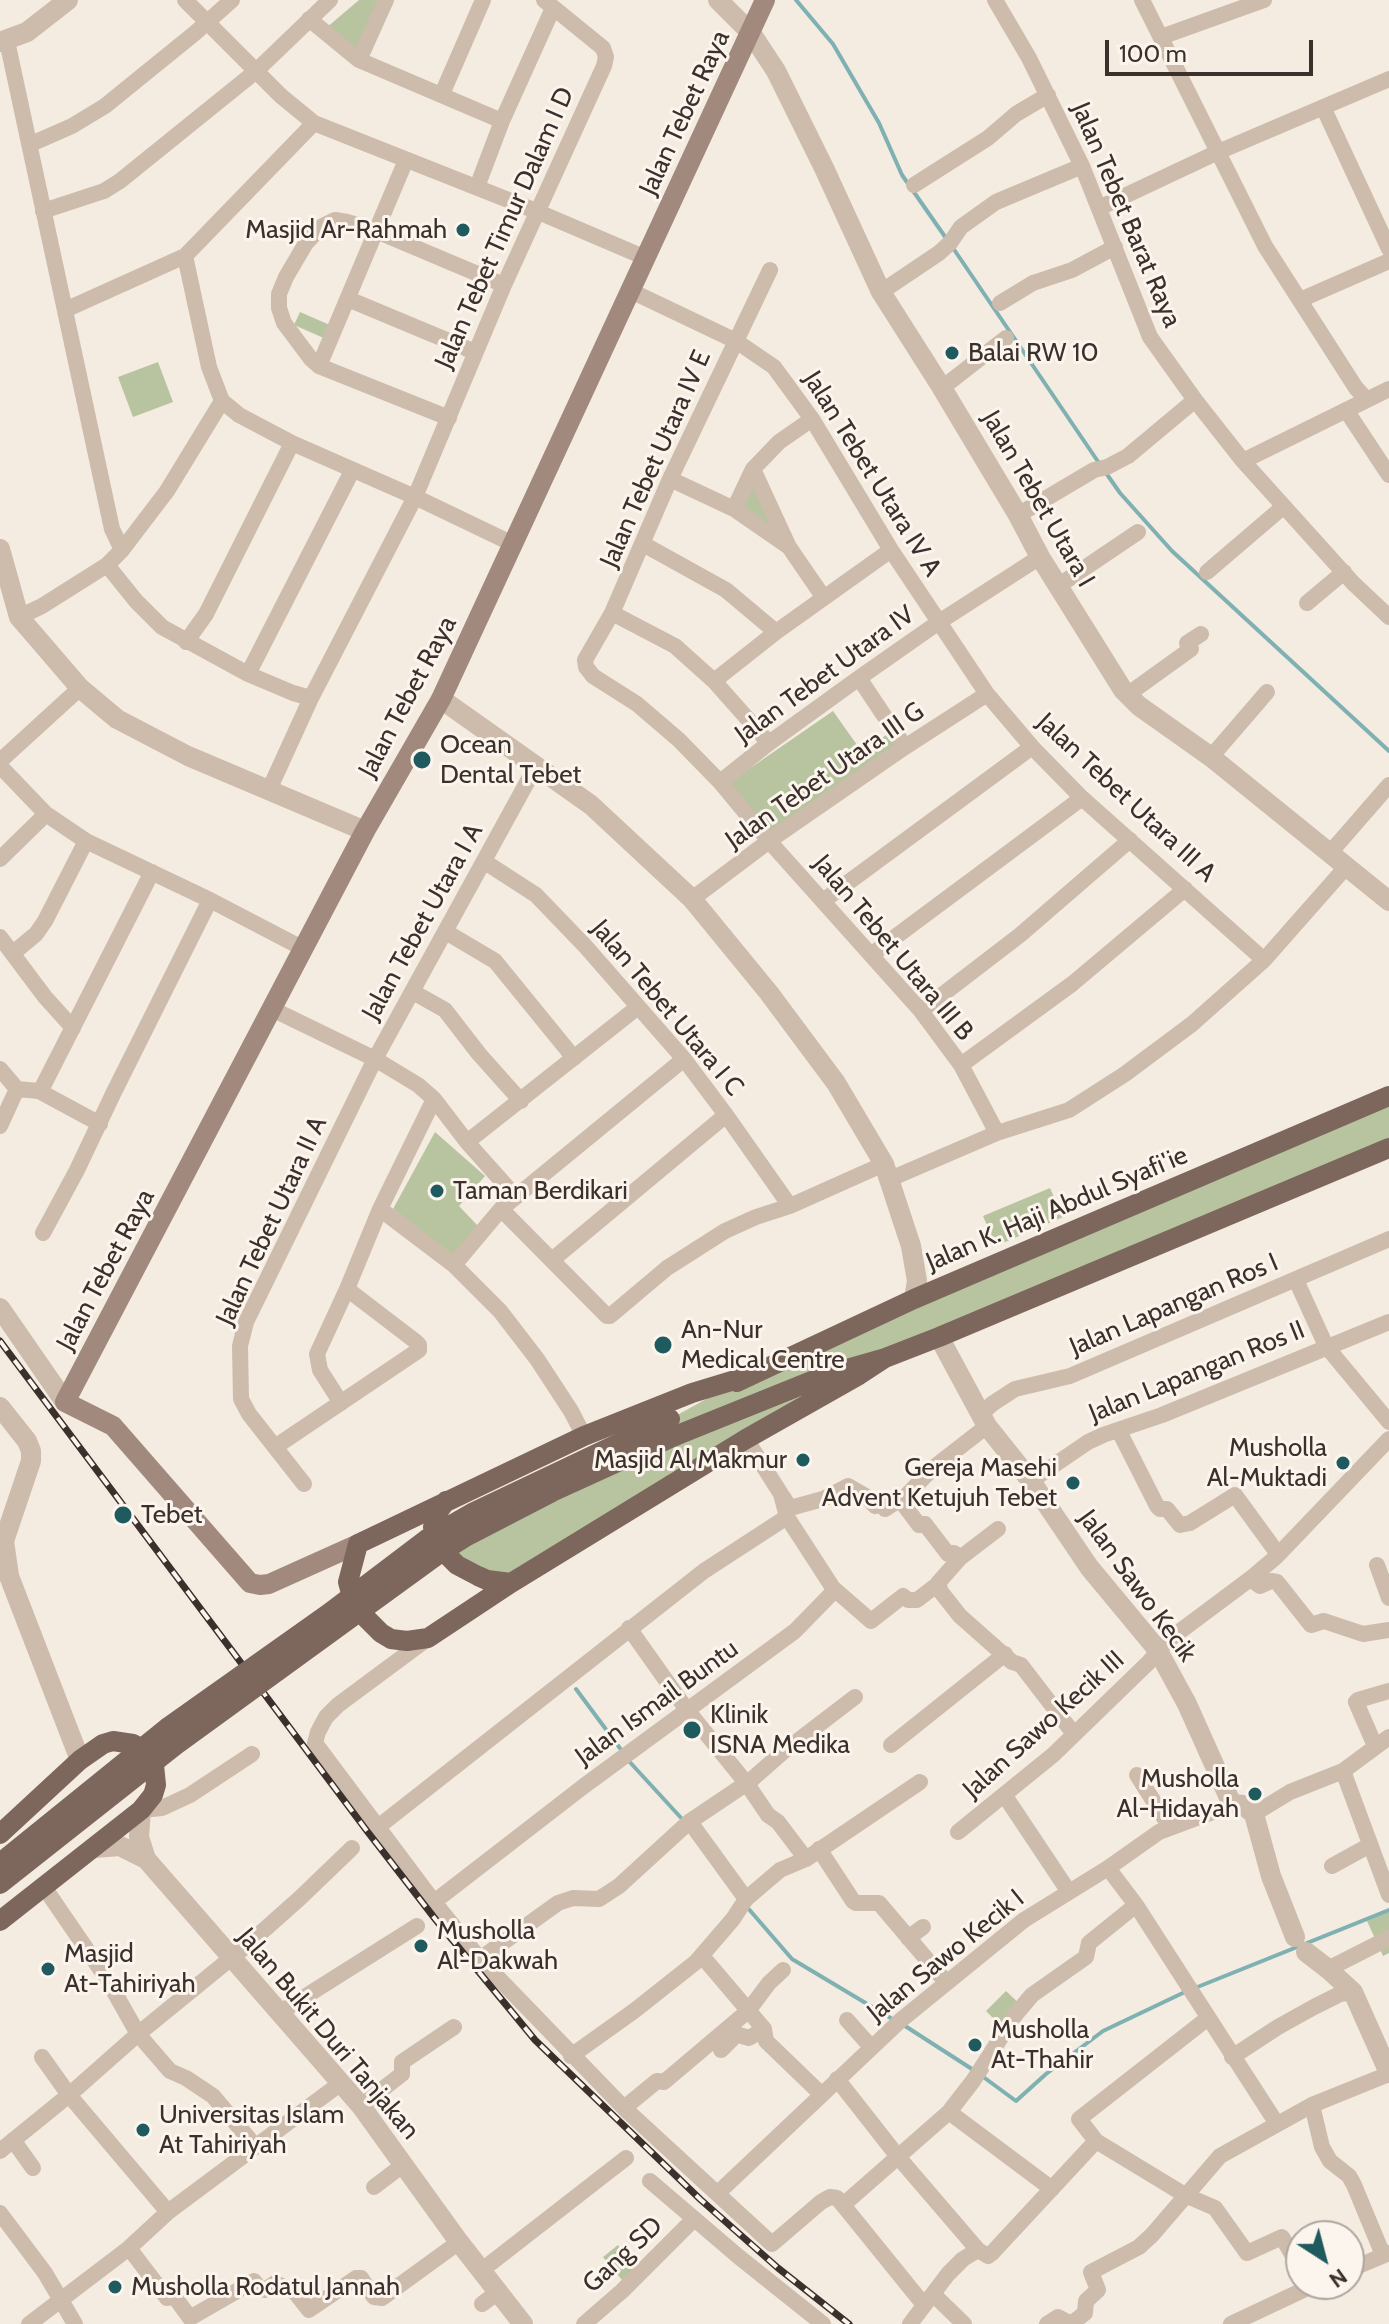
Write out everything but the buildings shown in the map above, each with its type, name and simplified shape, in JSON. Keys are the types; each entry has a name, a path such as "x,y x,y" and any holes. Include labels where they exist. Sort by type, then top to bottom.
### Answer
{"main road":[{"name":"Jalan Tebet Raya","path":"65,1402 365,831 441,699 765,0"},
{"name":"Jalan K. Haji Abdul Syafi'ie","path":"65,1402 113,1426 250,1583 265,1585 584,1436 692,1393 748,1376 914,1299 1389,1096"},
{"name":"Jalan K. Haji Abdul Syafi'ie","path":"0,1863 167,1728 328,1614 427,1539 474,1512 672,1427 885,1358 939,1337 1389,1148"},
{"name":"Jalan K. Haji Abdul Syafi'ie","path":"428,1638 511,1583 746,1439 885,1358"},
{"name":"Jalan K. Haji Abdul Syafi'ie","path":"0,1884 176,1745 443,1551 672,1427 748,1376"},
{"path":"446,1501 433,1527 440,1548 457,1565 478,1576 511,1583"},
{"path":"358,1544 348,1582 355,1607 391,1639 407,1641 428,1638"},
{"path":"0,1834 80,1760 103,1744 113,1741 133,1744 142,1749 154,1765 156,1785 153,1795 141,1810 0,1921"},
{"path":"31,1804 58,1811 68,1821 78,1847 76,1860"}],"street":[{"path":"68,0 27,32 4,42 31,144 112,529 122,550"},
{"path":"185,0 255,72 314,123 646,258"},
{"path":"31,144 72,126 105,106 232,0"},
{"path":"43,211 104,191 120,181 255,72 330,0"},
{"path":"359,60 386,0"},
{"path":"442,94 483,0"},
{"name":"Jalan Tebet Utara I","path":"718,0 751,33 776,71 881,292 1127,695 1211,757 1329,854 1387,894"},
{"name":"Jalan Tebet Barat Raya","path":"995,0 1017,33 1082,166 1150,337 1243,461 1389,617"},
{"path":"1142,0 1265,246 1356,388 1367,400"},
{"path":"1161,37 1264,0"},
{"path":"477,187 549,4"},
{"name":"Jalan Tebet Timur Dalam I D","path":"269,790 311,698 415,497 536,211 606,57 603,48 549,4"},
{"path":"309,19 359,60 502,121"},
{"path":"1099,208 1218,152 1389,79"},
{"path":"914,185 1048,95"},
{"path":"1323,107 1389,249"},
{"path":"65,310 185,256 314,123"},
{"path":"319,366 406,160"},
{"path":"881,292 944,248 961,227 996,202 1082,166"},
{"path":"449,418 319,366 284,323 279,294 286,277 306,243 321,227 335,220 376,231 504,285"},
{"path":"1000,303 1033,283 1077,268 1115,247"},
{"path":"185,256 209,367 222,401 239,415 292,443 513,544"},
{"path":"1300,300 1389,261"},
{"name":"Jalan Tebet Utara IV E","path":"586,667 585,660 612,613 670,479 770,270"},
{"name":"Jalan Tebet Utara IV A","path":"631,291 736,341 774,367 812,419 891,550 939,622"},
{"path":"348,299 475,352"},
{"path":"942,388 1006,338"},
{"path":"1243,461 1389,389"},
{"path":"1018,515 1139,447 1195,400"},
{"path":"19,617 107,565 122,550 167,491 222,401"},
{"path":"1346,410 1389,475"},
{"path":"734,509 753,469 779,442 812,419"},
{"path":"186,642 206,614 292,443"},
{"path":"753,469 789,547 824,598"},
{"path":"248,674 352,471"},
{"path":"670,479 734,509 789,547"},
{"path":"1207,572 1283,507"},
{"path":"1058,586 1138,532"},
{"path":"643,544 726,590 776,632"},
{"path":"0,549 19,617 80,688 117,719 188,756 365,831"},
{"path":"714,681 776,632 891,550"},
{"name":"Jalan Tebet Utara IV","path":"720,782 859,678 1040,557"},
{"path":"107,565 162,627 248,674 311,698"},
{"path":"1307,603 1344,572"},
{"path":"612,613 675,646 714,681 769,743"},
{"name":"Jalan Tebet Utara III A","path":"939,622 987,694 1032,747 1082,798 1264,960"},
{"path":"1127,695 1191,649 1187,643 1201,634"},
{"name":"Jalan Tebet Utara III B","path":"586,667 593,676 637,704 679,740 720,782 921,1011 961,1065 997,1133"},
{"path":"859,678 905,747"},
{"path":"80,688 0,763 46,814 86,841 304,949"},
{"path":"1211,757 1267,692"},
{"name":"Jalan Tebet Utara III G","path":"692,899 769,841 987,694"},
{"path":"441,699 591,805 692,899 769,993 836,1083 887,1171 914,1256 917,1281 914,1299"},
{"path":"823,901 1032,747"},
{"name":"Jalan Tebet Utara I A","path":"375,1059 536,766"},
{"path":"1329,854 1389,785"},
{"path":"871,955 1082,798"},
{"path":"0,859 46,814"},
{"path":"921,1011 1020,935 1130,840"},
{"path":"13,953 36,934 45,921 86,841"},
{"name":"Jalan Tebet Utara I C","path":"485,862 536,895 586,947 684,1059 790,1206"},
{"path":"501,1209 610,1316 667,1268 725,1231 756,1217 1069,1110 1125,1074 1192,1024 1264,960 1346,867"},
{"path":"39,1091 152,872"},
{"path":"961,1065 1072,984 1185,889"},
{"path":"43,1233 210,900"},
{"path":"446,932 495,961 574,1058"},
{"path":"0,937 45,997 73,1028"},
{"path":"413,992 445,1010 521,1101"},
{"path":"467,1142 638,1007"},
{"path":"272,1009 375,1059 418,1085 434,1099 516,1197"},
{"name":"Jalan Tebet Utara II A","path":"304,1484 249,1414 241,1399 240,1346 246,1322 259,1294 375,1059"},
{"path":"454,1265 501,1209 684,1059"},
{"path":"0,1069 17,1089 39,1091 100,1124"},
{"path":"0,1126 17,1089"},
{"path":"341,1403 320,1370 317,1354 380,1209 434,1099"},
{"path":"552,1260 726,1115"},
{"path":"380,1209 454,1265 500,1311 537,1359 584,1436"},
{"name":"Jalan Lapangan Ros I","path":"901,1501 983,1421 992,1404 1015,1389 1070,1376 1389,1239"},
{"path":"1296,1280 1326,1346 1389,1422"},
{"path":"275,1447 418,1351 420,1346 347,1289"},
{"path":"0,1308 65,1402"},
{"name":"Jalan Lapangan Ros II","path":"1031,1481 1088,1442 1389,1322"},
{"name":"Jalan Sawo Kecik","path":"939,1337 983,1421 1031,1481 1089,1567 1157,1649 1234,1804"},
{"path":"0,1407 27,1441 31,1451 31,1461 4,1541 9,1576 80,1760"},
{"path":"1119,1431 1157,1506 1167,1509 1180,1525 1190,1523 1235,1495 1278,1554"},
{"path":"746,1439 790,1508 823,1499 848,1486 867,1497 875,1506 881,1503 885,1509 899,1500 919,1525 925,1524 948,1554 954,1553 960,1558"},
{"name":"Jalan Sawo Kecik III","path":"958,1832 1005,1796 1074,1734 1149,1662 1157,1649 1278,1554 1389,1439"},
{"path":"781,1494 787,1517 835,1590 871,1621 903,1596 908,1600 917,1600 938,1584 960,1558 998,1529"},
{"path":"378,1827 704,1571 787,1517"},
{"path":"1377,1565 1389,1598"},
{"path":"1250,1579 1260,1586 1277,1582 1311,1625 1324,1621 1363,1634 1389,1630"},
{"path":"938,1584 960,1616 1012,1662 1021,1665 1074,1734"},
{"name":"Jalan Ismail Buntu","path":"434,1902 795,1631 835,1590"},
{"path":"629,1628 768,1815 812,1854 853,1901 878,1902 946,1982"},
{"path":"428,1638 338,1705 326,1717 315,1743 434,1902 480,1959 571,2056 772,2244 821,2202 830,2197 837,2198 929,2300 964,2324"},
{"path":"891,1745 1005,1654"},
{"path":"1254,1814 1290,1792 1343,1771 1382,1741 1356,1702 1389,1691"},
{"path":"480,1959 558,1903 573,1898 599,1899 619,1886 687,1824 747,1784 855,1697"},
{"path":"146,1859 139,1837 141,1810 162,1808 179,1800 252,1754"},
{"path":"1343,1771 1389,1895"},
{"path":"1137,1775 1170,1827"},
{"path":"571,2056 634,2011 702,1956 743,1903 780,1870 812,1854 920,1782"},
{"path":"1005,1796 1069,1892"},
{"path":"1047,2324 1058,2317 1071,2324 1085,2313 1086,2301 1098,2290 1091,2272 1139,2247 1220,2156 1312,2105 1389,2074 1353,1992 1300,1944 1271,1876 1254,1814 1243,1805 1234,1804"},
{"name":"Jalan Sawo Kecik I","path":"719,2192 898,2022 1024,1920 1159,1832 1234,1804"},
{"path":"687,1824 743,1903"},
{"path":"1332,1866 1370,1847 1389,1843"},
{"path":"94,1848 120,1846 146,1859"},
{"path":"33,2168 7,2146 231,1958 352,1848"},
{"name":"Jalan Bukit Duri Tanjakan","path":"146,1859 361,2106 482,2270 490,2298 523,2324"},
{"path":"1108,1868 1136,1905 1277,2124"},
{"path":"44,1887 107,1979 138,2034 170,2071 213,2096 255,2146"},
{"path":"843,2205 949,2112 1032,1995 1086,1957 1089,1943 1136,1905"},
{"path":"279,2013 417,1926"},
{"path":"908,1938 923,1927"},
{"path":"1328,1969 1389,1938"},
{"path":"702,1956 764,2029 766,2041 821,2094"},
{"path":"624,2108 657,2081 664,2082 748,2011 783,1970"},
{"path":"1232,2057 1314,2007 1340,1994 1353,1992"},
{"path":"1208,2018 1079,2117 1080,2121 1096,2141 1185,2195 1218,2210 1247,2253 1282,2237 1285,2242"},
{"path":"847,2020 871,2047"},
{"path":"361,2106 402,2074 402,2062 454,2027"},
{"path":"721,2050 735,2036 749,2038 764,2029"},
{"path":"42,2057 69,2095 168,2212"},
{"path":"837,2079 899,2158 986,2256 1096,2141"},
{"path":"29,2324 129,2248 168,2212 341,2083"},
{"path":"1312,2105 1322,2147 1330,2161 1349,2176 1386,2254 1365,2263"},
{"path":"949,2112 1052,2189"},
{"path":"482,2270 626,2158"},
{"path":"374,2187 403,2165"},
{"path":"650,2181 821,2323"},
{"path":"0,2213 45,2273 75,2324"},
{"name":"Gang SD","path":"584,2324 694,2219"},
{"path":"129,2248 167,2298 174,2296 190,2318 254,2281 260,2289 265,2290 275,2283 294,2291 309,2310 356,2278 361,2278 374,2297 382,2298 459,2242"},
{"path":"910,2324 956,2267 978,2250"},
{"path":"1231,2324 1285,2298"}],"green space":[{"path":"359,0 381,0 356,50 325,29"},
{"path":"300,312 332,326 326,339 294,325"},
{"path":"158,362 173,402 133,417 118,377"},
{"path":"753,476 779,534 741,505"},
{"path":"833,711 862,752 889,733 899,747 768,837 730,782"},
{"path":"1389,1096 1389,1148 885,1358 511,1583 448,1558 670,1419 748,1376"},
{"name":"Taman Berdikari","path":"435,1132 485,1176 459,1206 478,1226 454,1256 393,1209"},
{"path":"1050,1188 1063,1217 996,1246 983,1216"},
{"path":"1389,1912 1389,1953 1383,1956 1367,1921"},
{"path":"1006,1991 1028,2012 1008,2033 986,2011"},
{"path":"618,2245 637,2268 622,2280 603,2257"}],"waterway":[{"path":"796,0 833,44 879,123 902,175 948,241"},
{"path":"953,248 1101,466"},
{"path":"1106,473 1172,551 1389,751"},
{"path":"576,1689 622,1751"},
{"path":"627,1759 683,1820"},
{"path":"747,1907 792,1959 894,2020"},
{"path":"1195,1988 1389,1910"},
{"path":"982,2076 1016,2101 1103,2031 1187,1991"},
{"path":"902,2024 975,2071"}],"railway":[{"path":"0,1341 367,1831 535,2040 701,2200 778,2268 849,2324"}],"place":[{"name":"Masjid Ar-Rahmah","path":"463,230"},
{"name":"Balai RW 10","path":"952,353"},
{"name":"Ocean Dental Tebet","path":"422,760"},
{"name":"Taman Berdikari","path":"437,1191"},
{"name":"An-Nur Medical Centre","path":"663,1345"},
{"name":"Masjid Al Makmur","path":"803,1460"},
{"name":"Musholla Al-Muktadi","path":"1343,1463"},
{"name":"Gereja Masehi Advent Ketujuh Tebet","path":"1073,1483"},
{"name":"Tebet","path":"123,1515"},
{"name":"Klinik ISNA Medika","path":"692,1730"},
{"name":"Musholla Al-Hidayah","path":"1255,1794"},
{"name":"Musholla Al-Dakwah","path":"421,1946"},
{"name":"Masjid At-Tahiriyah","path":"48,1969"},
{"name":"Musholla At-Thahir","path":"975,2045"},
{"name":"Universitas Islam At Tahiriyah","path":"143,2130"},
{"name":"Musholla Rodatul Jannah","path":"115,2287"}]}
